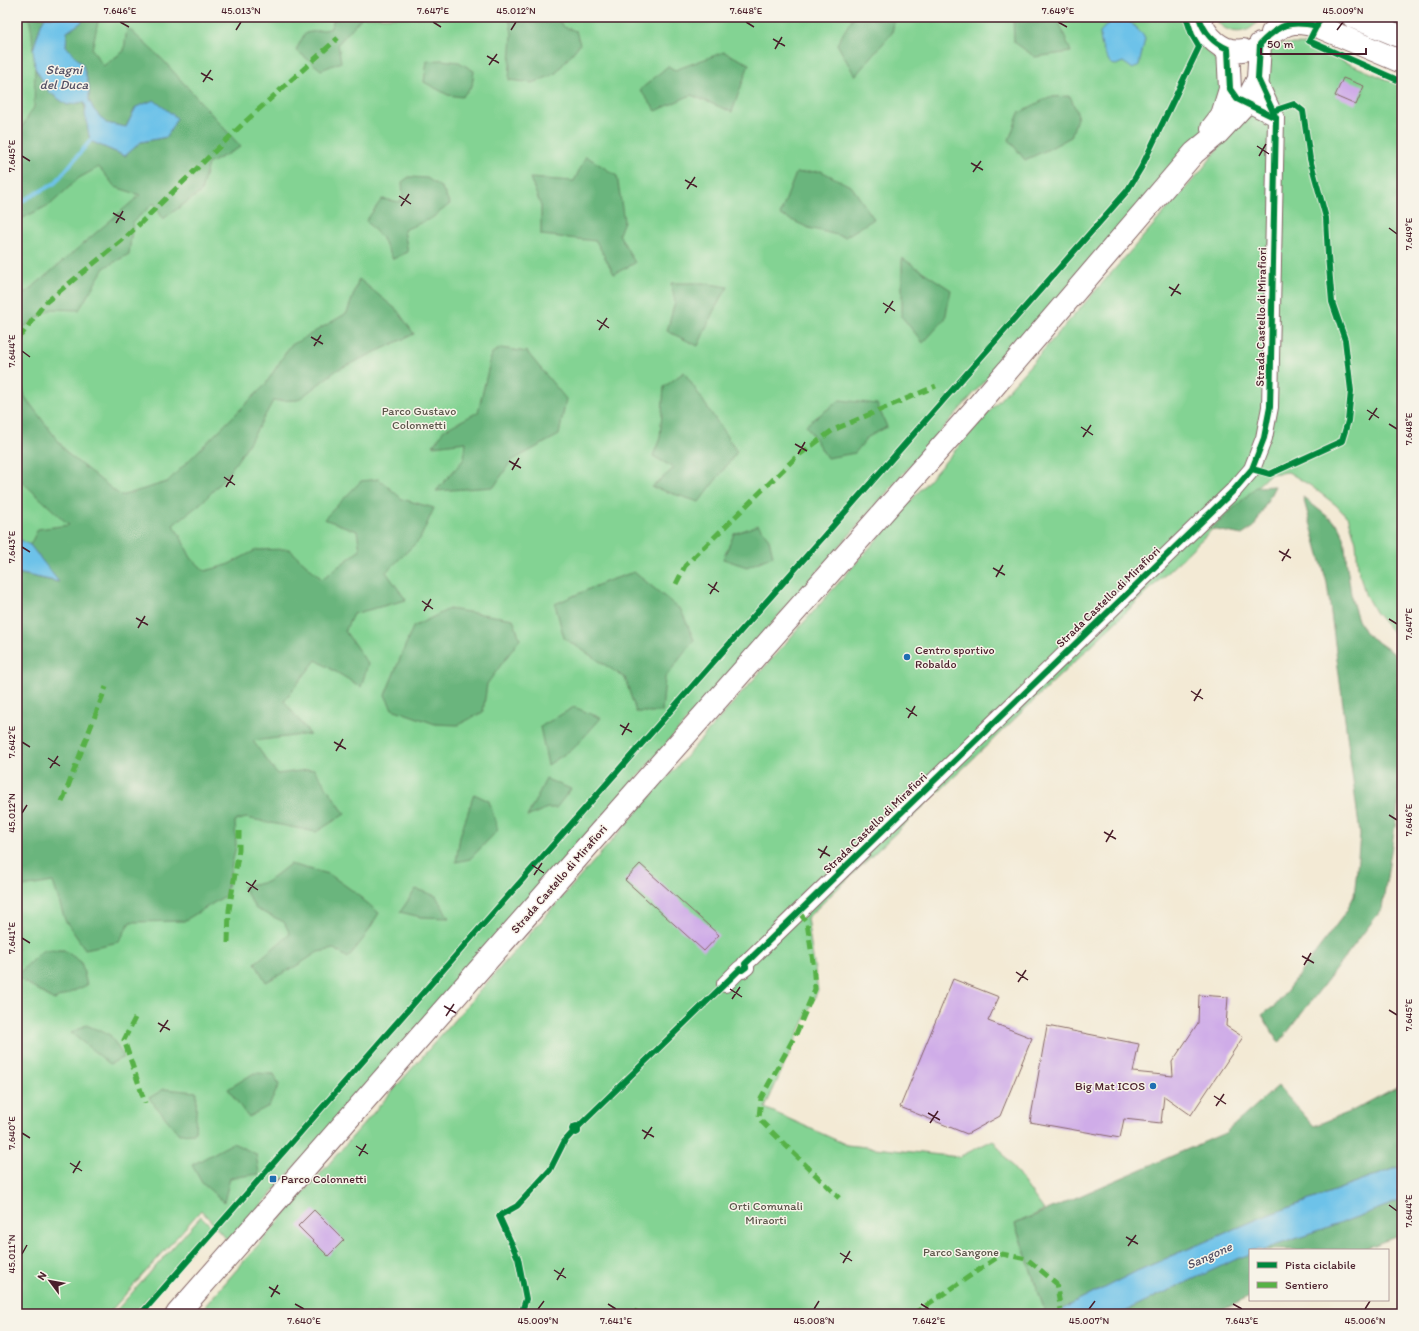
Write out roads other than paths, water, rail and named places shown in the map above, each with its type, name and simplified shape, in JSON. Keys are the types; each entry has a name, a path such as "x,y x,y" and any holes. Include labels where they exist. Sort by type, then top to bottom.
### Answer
{"street":[{"path":"1199,17 1202,25 1212,40 1228,50 1239,51 1251,49 1270,31 1292,22 1317,26 1402,62"},
{"path":"1353,17 1402,37"},
{"name":"Strada Castello di Mirafiori","path":"177,1314 592,841 973,411 1194,153 1218,133 1237,96 1258,78 1270,31"},
{"path":"1228,50 1237,96 1252,106 1276,118"},
{"name":"Strada Castello di Mirafiori","path":"725,984 1228,496 1252,469 1264,438 1270,407 1276,118 1258,78"}],"water":[{"name":"Stagni del Duca","path":"45,17 82,17 82,22 67,32 66,46 83,65 89,86 89,100 94,110 106,123 126,127 136,107 154,100 177,118 167,137 141,142 125,156 90,141 85,114 86,107 84,102 67,105 49,92 35,68 33,50 41,24"},
{"path":"1114,17 1130,22 1145,39 1139,65 1133,69 1123,62 1116,65 1111,64 1103,49 1100,32"},
{"path":"17,538 30,545 59,582 17,573"},
{"name":"Sangone","path":"1402,1166 1402,1200 1322,1230 1265,1249 1249,1249 1249,1254 1118,1314 1053,1314 1137,1271 1258,1219"}],"waterway":[{"path":"17,204 55,183 90,141"}],"place":[{"name":"Centro sportivo Robaldo","path":"907,657"},
{"name":"Big Mat ICOS","path":"1153,1086"},
{"name":"Parco Colonnetti","path":"273,1179"}],"park label":[{"name":"Parco Gustavo Colonnetti","path":"419,418"},
{"name":"Orti Comunali Miraorti","path":"766,1213"},
{"name":"Parco Sangone","path":"961,1252"}]}
